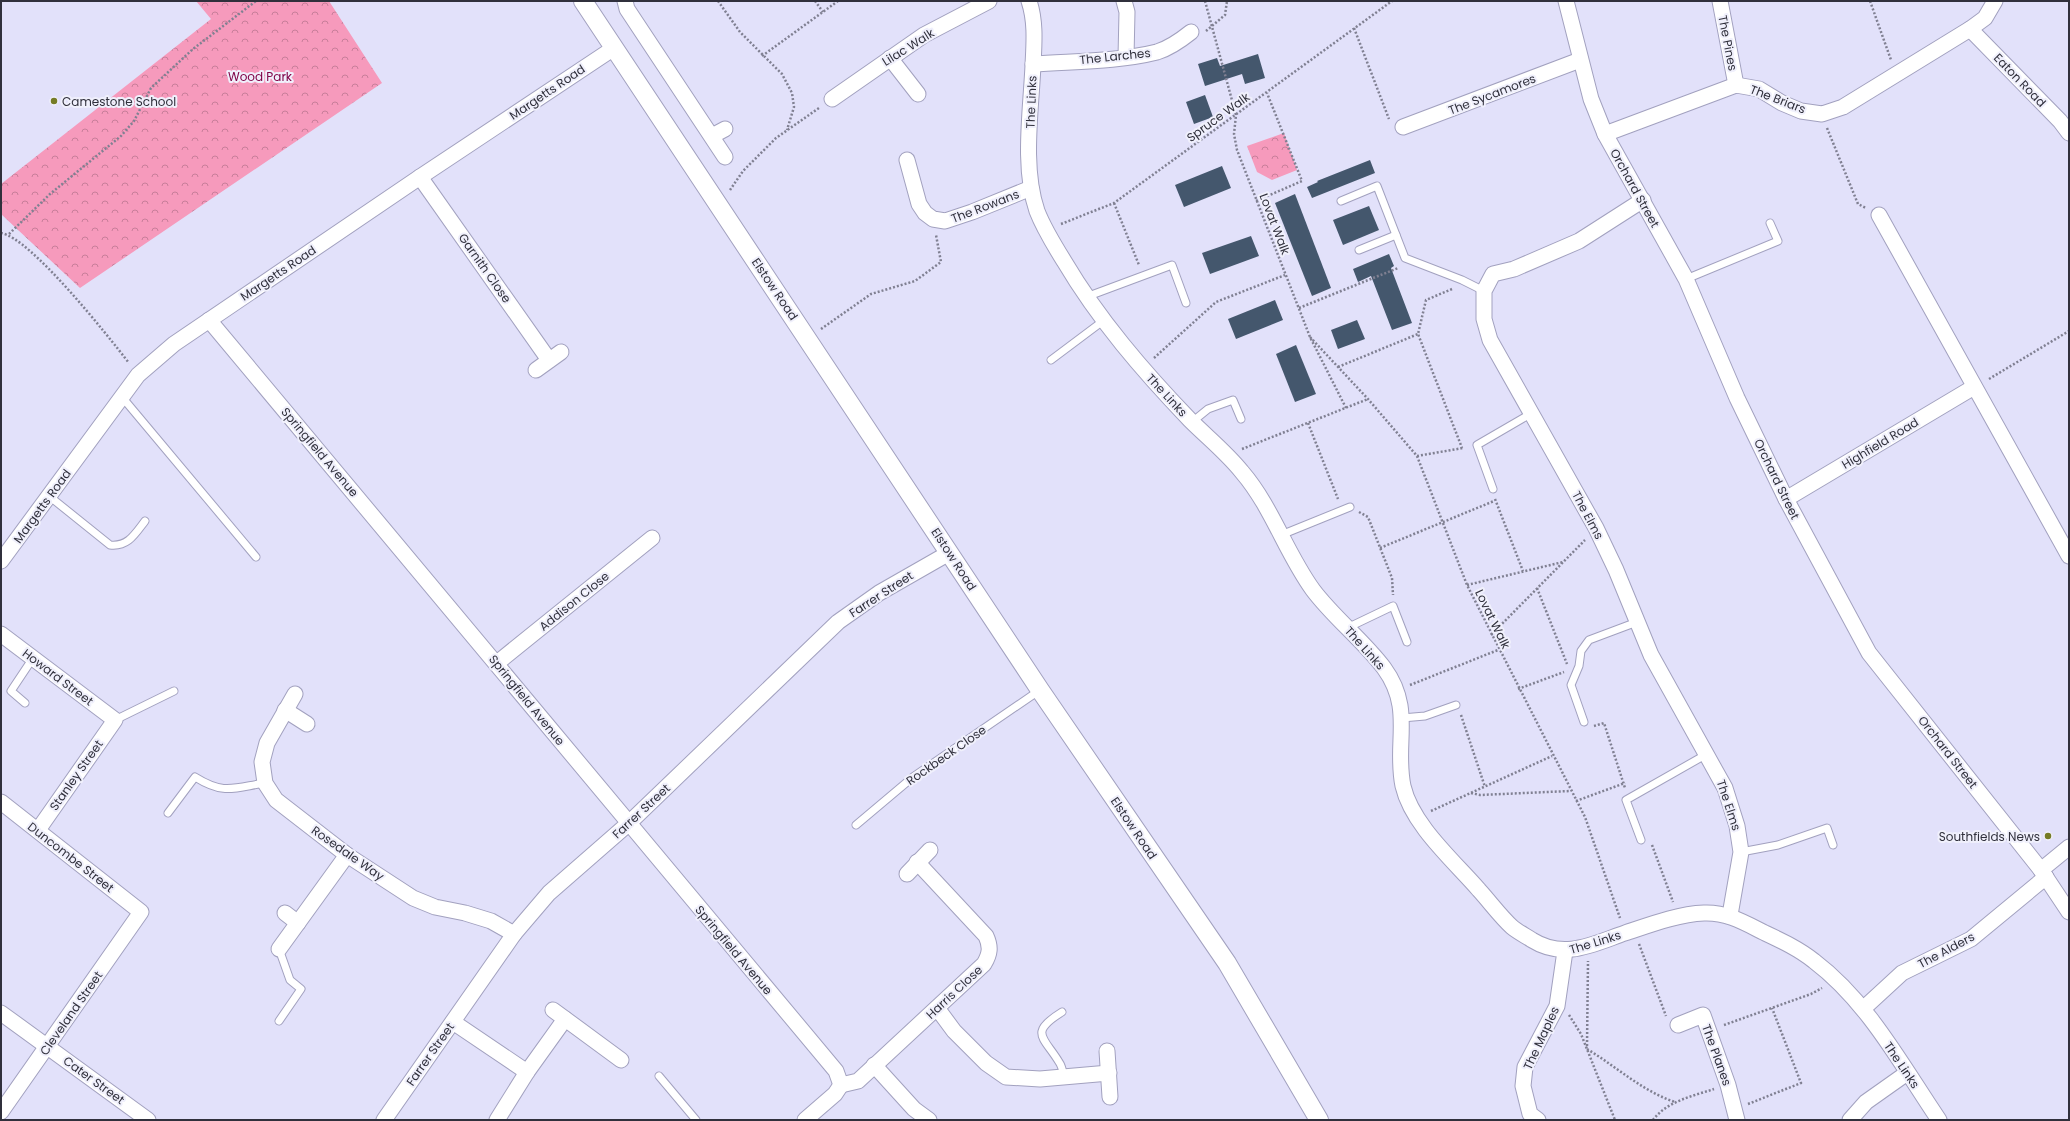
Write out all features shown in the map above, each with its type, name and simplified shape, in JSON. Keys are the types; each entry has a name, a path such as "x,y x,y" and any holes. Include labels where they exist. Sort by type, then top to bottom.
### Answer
{"street":[{"name":"Elstow Road","path":"583,1 1040,690 1227,962 1320,1120"},
{"path":"625,1 627,10 719,132 725,157"},
{"name":"Lilac Walk","path":"828,105 851,76 890,58 924,35 989,1"},
{"name":"The Links","path":"1029,1 1033,12 1034,27 1029,159 1031,188 1037,211 1045,230 1086,297 1103,321 1142,368 1192,422 1242,471 1259,495 1293,561 1316,594 1383,667 1398,690 1402,718 1401,763 1404,786 1412,809 1430,834 1512,927 1537,944 1565,951 1588,946 1630,931 1679,917 1705,913 1730,915 1791,946 1814,961 1864,1008 1939,1120"},
{"path":"1124,1 1127,12 1126,57"},
{"name":"Orchard Street","path":"1566,1 1591,99 1606,134 1686,279 1738,398 1786,499 1869,653 2044,874 2069,912"},
{"name":"The Pines","path":"1720,1 1736,84"},
{"name":"The Briars","path":"1606,134 1736,84 1759,89 1782,103 1801,111 1822,114 1843,106 1970,29 1985,18 1996,1"},
{"name":"Eaton Road","path":"1970,29 2060,121 2069,133"},
{"name":"The Larches","path":"1033,64 1126,57 1158,51 1178,42 1191,32"},
{"name":"Margetts Road","path":"1,561 138,375 174,344 420,176 614,48"},
{"path":"890,58 918,94"},
{"name":"The Sycamores","path":"1403,127 1580,60"},
{"name":"The Rowans","path":"907,160 919,204 925,213 933,219 945,221 972,212 1031,188"},
{"name":"Garnith Close","path":"420,176 555,356 536,370"},
{"name":"The Elms","path":"1643,200 1579,241 1514,269 1493,274 1484,291 1484,319 1490,340 1596,528 1616,570 1651,655 1726,788 1738,826 1741,852 1730,915"},
{"path":"1879,215 1974,388 2069,556"},
{"name":"Springfield Avenue","path":"209,320 497,663 628,824 836,1071 841,1085"},
{"name":"Highfield Road","path":"1786,499 1974,388"},
{"name":"Addison Close","path":"497,663 652,538"},
{"name":"Farrer Street","path":"384,1120 514,934 549,893 628,824 838,622 879,593 949,553"},
{"name":"Howard Street","path":"1,634 115,720"},
{"name":"Rosedale Way","path":"295,694 267,743 262,762 265,783 276,800 347,855 413,898 435,907 465,913 490,921 514,934"},
{"path":"285,710 307,724"},
{"name":"Stanley Street","path":"38,830 115,720"},
{"name":"Duncombe Street","path":"1,802 141,912"},
{"path":"2044,874 2069,847"},
{"path":"907,874 930,850"},
{"path":"279,949 347,855"},
{"name":"Harris Close","path":"841,1085 858,1081 984,964 990,955 990,944 976,925 917,862"},
{"name":"The Alders","path":"1864,1008 1902,973 1971,939 2044,874"},
{"name":"Cleveland Street","path":"1,1112 141,912"},
{"path":"286,914 298,923"},
{"name":"The Maples","path":"1538,1120 1530,1114 1522,1086 1525,1067 1557,1006 1565,951"},
{"path":"937,1008 959,1037 986,1063 1006,1077 1040,1079 1109,1073"},
{"path":"552,1010 621,1060"},
{"name":"Cater Street","path":"1,1013 148,1120"},
{"name":"The Planes","path":"1678,1025 1703,1015 1728,1085 1736,1114"},
{"path":"497,1120 527,1072 566,1019"},
{"path":"453,1022 527,1072"},
{"path":"1107,1051 1110,1097"},
{"path":"874,1065 914,1109 929,1120"},
{"path":"1850,1120 1866,1102 1907,1073"},
{"path":"805,1120 835,1094 841,1085"}],"lane":[{"path":"1341,201 1377,186 1406,258 1462,280 1484,291"},
{"path":"1686,279 1778,241 1770,223"},
{"path":"1359,250 1396,235"},
{"path":"1086,297 1172,265 1186,303"},
{"path":"1051,360 1103,321"},
{"path":"121,397 256,557"},
{"path":"1192,422 1208,409 1233,400 1241,419"},
{"path":"1493,489 1477,445 1532,413"},
{"path":"48,496 110,545 119,546 128,542 145,521"},
{"path":"1281,536 1350,507"},
{"path":"1347,628 1393,606 1407,642"},
{"path":"1584,722 1572,685 1579,666 1581,651 1589,640 1637,622"},
{"path":"25,703 11,692 33,658"},
{"path":"115,720 174,690"},
{"name":"Rockbeck Close","path":"856,825 913,777 1040,690"},
{"path":"1402,718 1425,716 1456,705"},
{"path":"1641,840 1626,800 1708,754"},
{"path":"168,813 195,777 211,786 228,790 265,783"},
{"path":"1741,852 1778,845 1827,828 1833,845"},
{"path":"279,949 290,980 301,989 279,1021"},
{"path":"1062,1012 1048,1021 1042,1031 1042,1040 1060,1063 1064,1077"},
{"path":"659,1076 696,1120"}],"path":[{"path":"10,234 50,194 121,136 134,120 152,88 182,59 256,1"},
{"path":"718,1 740,32 762,56 782,74 792,93 794,107 787,130"},
{"path":"815,1 823,12"},
{"path":"762,56 838,1"},
{"name":"Lovat Walk","path":"1205,1 1236,115 1234,134 1237,150 1310,337 1346,408"},
{"path":"1191,32 1202,34 1213,26 1225,15 1227,1"},
{"name":"Spruce Walk","path":"1045,230 1114,203 1392,1"},
{"path":"1870,1 1896,75"},
{"path":"1354,28 1394,131 1403,127"},
{"path":"1256,201 1302,181 1267,93"},
{"path":"719,205 744,171 776,138 821,106 828,105"},
{"path":"1822,114 1858,204 1879,215"},
{"path":"1114,203 1143,275"},
{"path":"808,339 871,294 914,281 941,262 933,219"},
{"path":"1,233 10,234 41,261 106,333 138,375"},
{"path":"1299,308 1402,267 1406,258"},
{"path":"1142,368 1216,302 1285,275"},
{"path":"1462,280 1456,288 1426,300 1418,334 1462,448"},
{"path":"1974,388 2069,331"},
{"path":"1338,367 1418,334"},
{"name":"Lovat Walk","path":"1310,337 1368,399 1417,456 1441,523 1467,585 1498,650 1570,791 1585,817 1666,1017 1678,1025"},
{"path":"1226,456 1368,399"},
{"path":"1308,423 1343,510"},
{"path":"1417,456 1477,445"},
{"path":"1493,489 1523,571"},
{"path":"1380,548 1496,500"},
{"path":"1350,507 1368,517 1392,578 1393,606"},
{"path":"1491,635 1596,528"},
{"path":"1467,585 1563,562"},
{"path":"1518,689 1570,670 1537,588"},
{"path":"1398,690 1498,650"},
{"path":"1456,705 1460,711 1486,787"},
{"path":"1584,722 1593,726 1604,723 1625,782 1626,800"},
{"path":"1418,817 1552,756"},
{"path":"1576,801 1625,782"},
{"path":"1471,793 1480,795 1570,791"},
{"path":"1641,840 1652,845 1679,917"},
{"path":"1587,1049 1588,946"},
{"path":"1708,1030 1811,994 1835,980"},
{"path":"1557,1006 1572,1017 1587,1049 1615,1120"},
{"path":"1736,1114 1801,1083 1772,1008"},
{"path":"1587,1049 1604,1059 1625,1076 1659,1097 1675,1102"},
{"path":"1652,1120 1656,1115 1675,1102 1728,1085"}],"green space":[{"name":"Wood Park","path":"196,1 329,1 382,83 80,288 1,214 1,184 211,19"},
{"path":"1284,133 1297,170 1272,180 1257,172 1247,146"}],"building":[{"path":"1258,54 1265,78 1245,84 1242,74 1205,86 1198,64 1217,58 1220,66"},
{"path":"1205,95 1213,117 1194,124 1186,102"},
{"path":"1370,160 1375,173 1312,198 1307,187 1318,182 1317,181"},
{"path":"1222,166 1231,188 1184,207 1175,185"},
{"path":"1295,194 1331,288 1312,296 1275,203"},
{"path":"1369,206 1379,230 1343,245 1333,220"},
{"path":"1251,236 1259,256 1210,274 1202,253"},
{"path":"1389,254 1394,266 1391,268 1412,323 1392,330 1371,276 1358,282 1353,269"},
{"path":"1275,300 1283,320 1236,339 1228,319"},
{"path":"1357,320 1365,339 1338,349 1331,330"},
{"path":"1296,345 1316,394 1295,402 1276,354"}],"place":[{"name":"Camestone School","path":"54,101"},
{"name":"Southfields News","path":"2048,836"}]}
